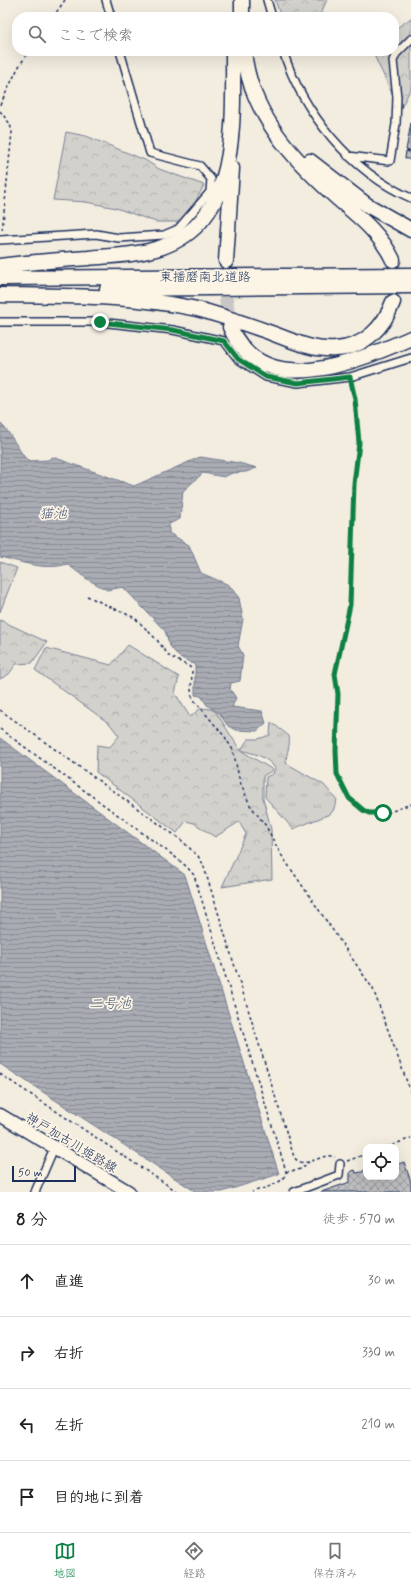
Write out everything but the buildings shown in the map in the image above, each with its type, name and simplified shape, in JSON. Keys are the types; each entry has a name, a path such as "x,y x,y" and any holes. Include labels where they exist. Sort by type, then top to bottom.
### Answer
{"highway":[{"path":"232,0 233,12"},
{"path":"242,0 242,12"},
{"path":"226,261 232,181 233,56"},
{"path":"245,56 252,91 268,120 296,159 372,229 384,244 393,260"},
{"path":"0,266 148,252 178,240 203,219 219,192 228,160 233,117"},
{"path":"268,120 290,143 322,172 378,212 411,230"},
{"name":"東播磨南北道路","path":"0,278 411,275"},
{"name":"東播磨南北道路","path":"0,290 411,286"},
{"path":"0,295 115,298 170,304 224,317 313,347 336,349 356,344 376,332 384,322 393,302"},
{"path":"230,328 235,338 251,356 276,368 290,370 320,369 351,362 411,338"}],"main road":[{"name":"神戸加古川姫路線","path":"0,1115 129,1192"}],"street":[{"path":"106,0 110,12"},
{"path":"267,0 271,12"},
{"path":"399,51 411,39"},
{"path":"0,243 96,234 119,238 164,235 178,229 210,192 211,179 200,166 150,153 121,56"},
{"path":"285,56 300,90 323,127 348,156 394,191 411,198"},
{"path":"348,156 390,161 396,124 397,97 393,61 395,56"},
{"path":"0,322 100,322 173,330 224,341 238,359 266,377 298,383 350,377 411,358"},
{"path":"35,1192 54,1148"},
{"path":"294,1192 339,1175 340,1164"}],"path":[{"path":"57,12 65,0"},
{"path":"0,105 18,68 26,56"},
{"path":"0,110 10,124 12,132 0,243"},
{"path":"350,377 355,399 359,443 354,484 350,605 335,674 338,694 336,750 337,774 349,798 357,806 369,813 390,812 411,804"},
{"path":"87,596 135,618 157,640 170,656 190,667 192,671 191,694 194,700 225,737 233,750 240,782 250,805 266,826 280,853 373,989 411,1092"},
{"path":"0,710 180,839 198,856 203,864 294,1157 299,1162 309,1162 330,1156 337,1158 340,1164 363,1155"},
{"path":"0,729 174,856 188,867 194,875 286,1172 286,1175 279,1182 252,1192"},
{"path":"0,1074 178,1192"},
{"path":"395,1144 411,1138"},
{"path":"286,1172 301,1169 309,1162"}],"green space":[{"path":"275,0 327,0 321,12 279,12"},
{"path":"411,18 411,88 400,110 374,56 399,56 399,26"},
{"path":"66,132 86,136 145,160 159,169 204,185 185,222 156,222 116,208 86,202 53,200"},
{"path":"0,562 17,568 0,612"},
{"path":"0,620 47,642 32,663 16,664 9,674 0,679"},
{"path":"128,645 179,677 175,693 190,717 201,708 211,709 216,712 240,750 273,770 263,776 263,798 271,829 272,879 222,887 246,834 239,822 215,837 194,823 186,821 177,833 96,772 97,745 110,747 119,736 110,724 35,670 46,648 111,665"},
{"path":"271,722 289,736 286,763 324,785 337,800 333,811 330,814 293,829 265,797 266,777 273,774 275,768 264,758 241,750 248,739 258,739 270,735"}],"water":[{"name":"猫池","path":"0,423 28,461 48,460 53,457 134,486 200,457 239,463 257,468 246,472 232,473 224,477 203,473 183,491 180,519 169,524 169,533 189,545 201,573 229,585 239,598 243,619 238,646 243,655 240,681 231,683 230,689 236,698 232,707 262,711 266,723 257,731 236,730 228,726 219,713 207,705 201,696 195,695 195,665 178,656 170,646 165,631 123,587 107,590 87,579 67,564 50,567 0,557"},
{"name":"二号池","path":"0,738 185,875 279,1174 222,1192 196,1192 0,1064"}],"tunnel":[{"path":"393,260 396,279 393,302"},
{"path":"226,276 226,298 230,327"}],"route":[{"path":"100,322 173,330 224,341 238,359 266,377 298,383 350,377 355,399 359,443 354,484 350,605 335,674 338,694 336,750 337,774 346,794 357,806 369,813 383,813"}]}
